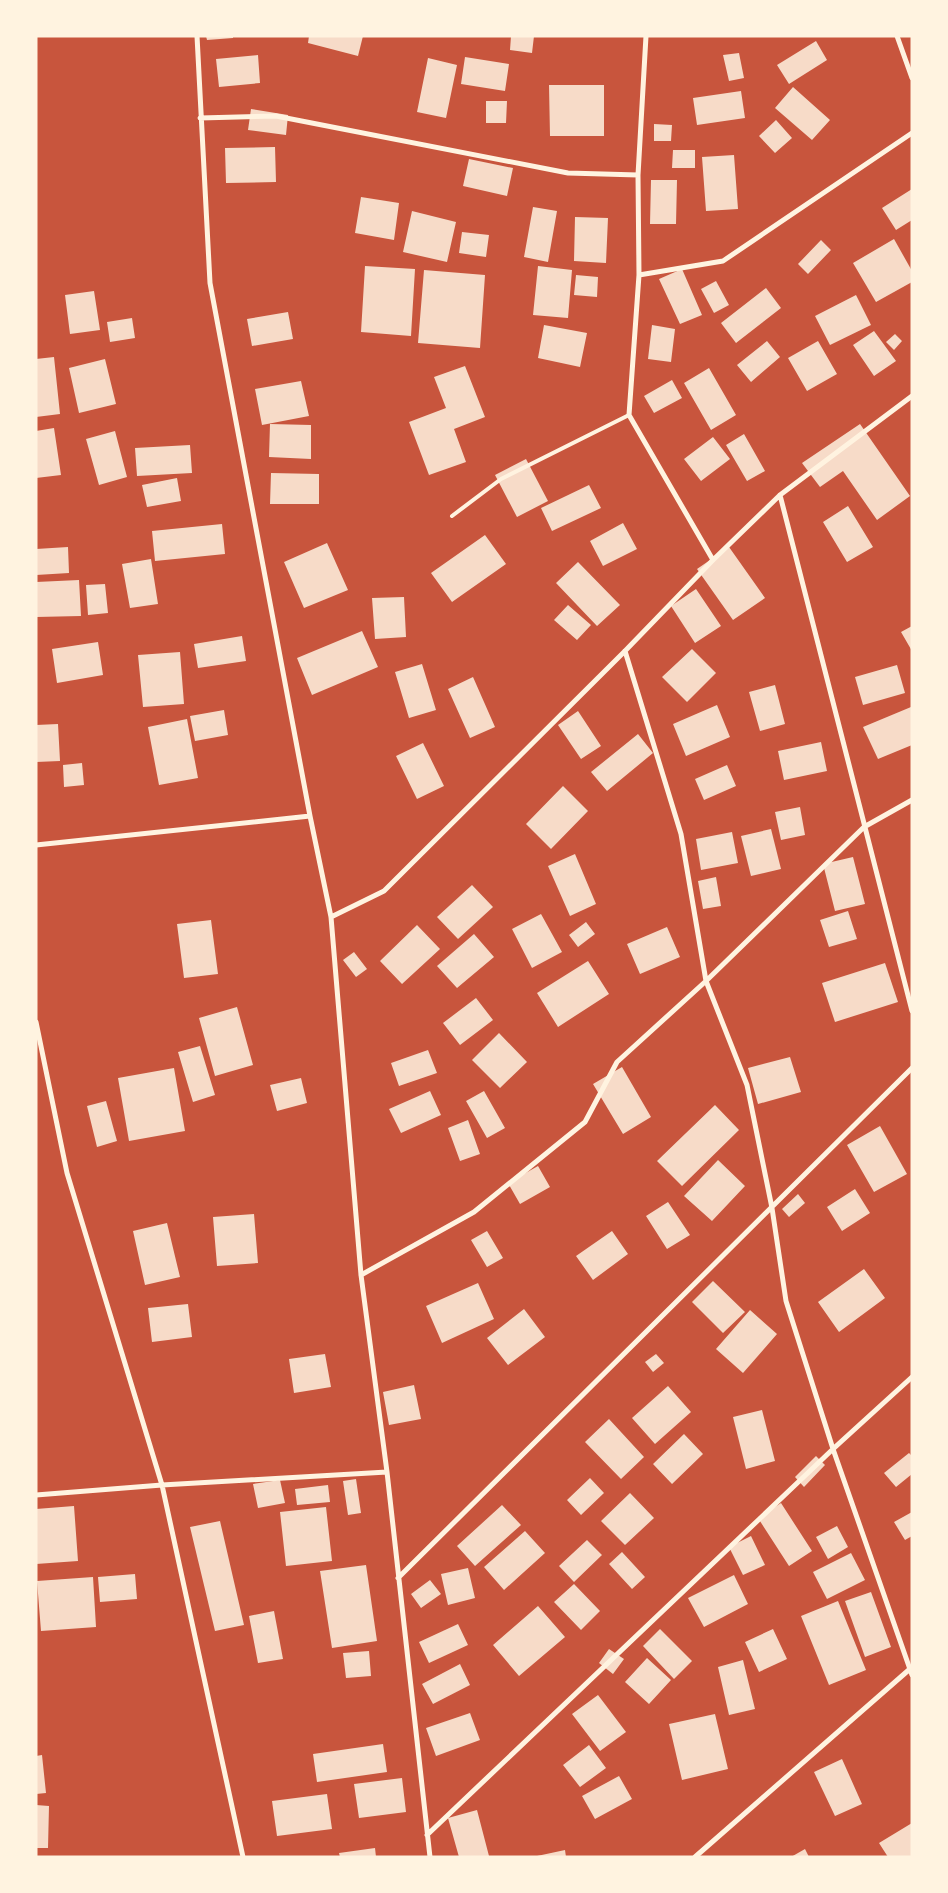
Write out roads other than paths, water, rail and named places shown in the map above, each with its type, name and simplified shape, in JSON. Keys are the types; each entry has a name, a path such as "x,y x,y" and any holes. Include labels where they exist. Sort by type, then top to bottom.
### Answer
{"street":[{"path":"197,36 210,283 310,816 331,917 360,1275 387,1472 430,1857"},
{"path":"646,36 638,175 639,275 629,415 713,560"},
{"path":"897,36 912,78"},
{"path":"200,118 276,116 568,173 638,175"},
{"path":"639,275 723,261 912,133"},
{"path":"331,917 384,891 625,651 713,560 780,496 912,396"},
{"path":"780,496 912,1011"},
{"path":"625,651 681,834 706,981 747,1085 772,1208 786,1301 833,1448 911,1671 695,1857"},
{"path":"360,1275 474,1212 585,1122 617,1062 706,981 864,827 912,800"},
{"path":"36,845 310,816"},
{"path":"36,1022 67,1174 162,1486 242,1857"},
{"path":"398,1578 912,1068"},
{"path":"427,1835 833,1448 912,1377"},
{"path":"36,1495 387,1472"}],"lane":[{"path":"452,516 501,479 629,415"}]}
